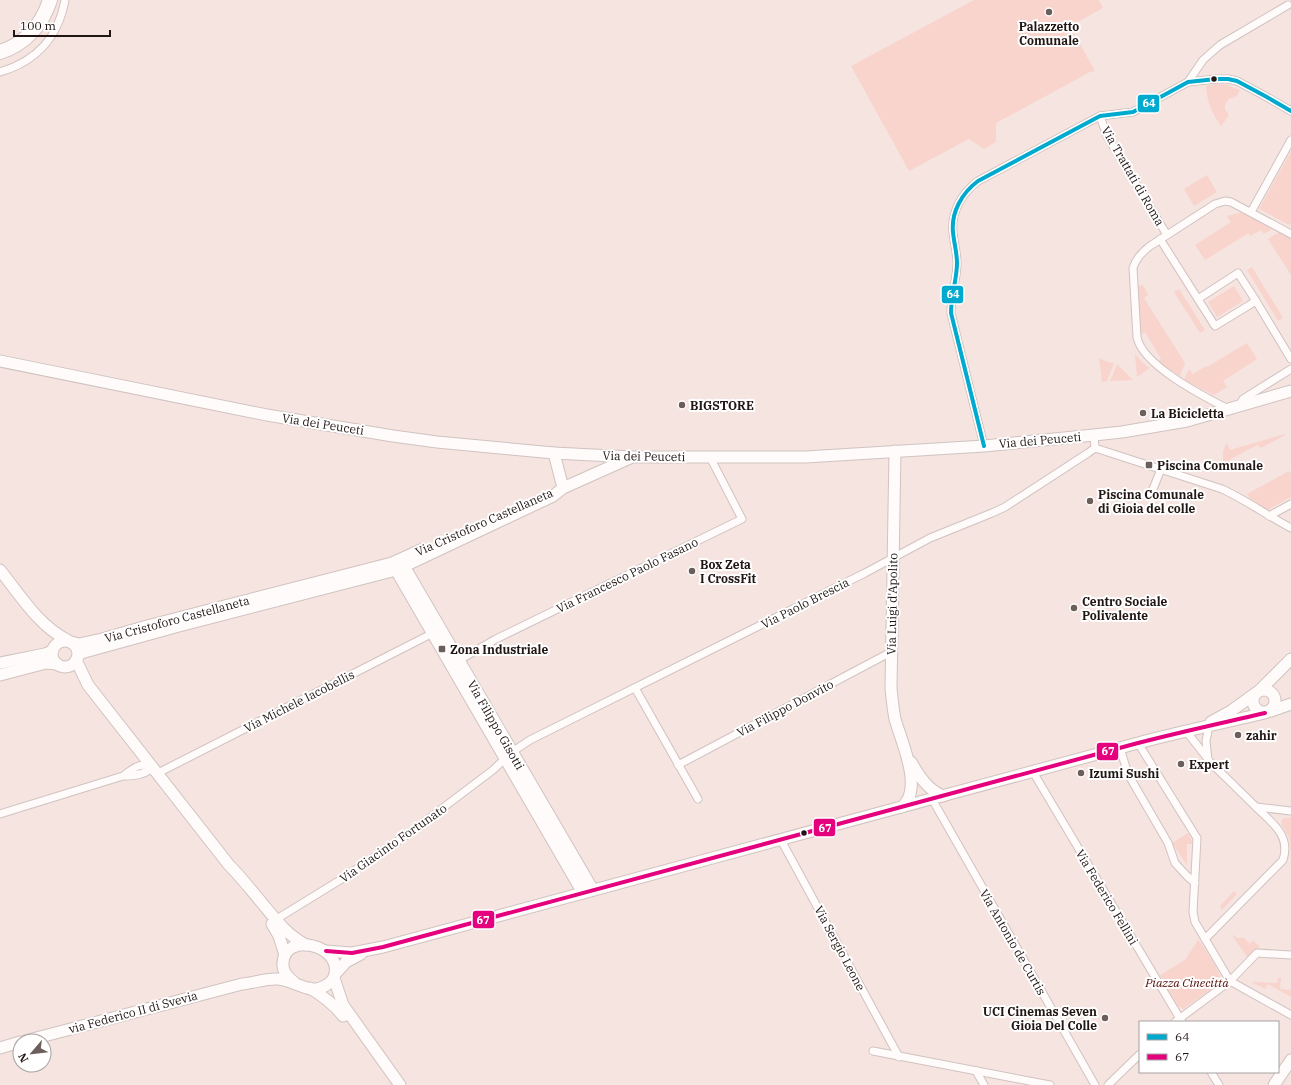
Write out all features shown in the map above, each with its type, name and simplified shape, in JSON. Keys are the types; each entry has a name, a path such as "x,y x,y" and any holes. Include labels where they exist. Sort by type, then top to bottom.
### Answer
{"highway":[{"path":"0,52 14,46 30,35 42,19 50,0"}],"main road":[{"name":"Via dei Peuceti","path":"0,361 268,415 437,442 554,453 632,457 806,457 984,446 1094,435 1187,421 1291,391"},
{"name":"Via Luigi d'Apolito","path":"895,451 891,688 893,709 898,730 915,774 934,792 943,796"},
{"path":"554,453 563,488"},
{"name":"Via Cristoforo Castellaneta","path":"77,658 81,654 398,565 550,491 563,488 632,457"},
{"name":"Via Cristoforo Castellaneta","path":"69,641 79,644 102,639 147,626 398,565"},
{"name":"Via Filippo Gisotti","path":"398,565 588,892"},
{"path":"0,570 41,621 57,635 69,641 77,648 77,658 88,684 131,739 152,771 166,784 229,865 239,881 277,931 284,958 284,970 287,976 295,983"},
{"path":"41,621 52,650 52,657 61,666 88,684"},
{"path":"0,663 45,654 52,650 58,642 69,641"},
{"path":"0,675 46,663 61,666 74,664 77,658"},
{"path":"1192,729 1231,711 1258,692 1282,670 1291,659"},
{"path":"1282,670 1275,683 1274,696 1275,704 1268,712 1260,712 1254,706 1253,702 1254,697 1258,692 1266,690 1274,696 1290,704"},
{"path":"229,865 242,878 288,934 306,945 326,951 346,953 358,952 383,947 1138,743 1268,712 1290,704"},
{"path":"915,774 917,794 928,800"},
{"name":"Via Luigi d'Apolito","path":"902,807 908,802 910,797 915,774"},
{"path":"242,984 266,976 284,958 292,947 306,945"},
{"path":"310,988 326,986 346,962 383,947"},
{"path":"326,951 334,962 334,976 343,1006 397,1081"},
{"path":"242,984 273,979 295,983 310,988 336,1007 369,1050 397,1081"},
{"name":"via Federico II di Svevia","path":"52,1034 242,984"},
{"path":"0,1048 12,1044"},
{"path":"1274,1085 1291,1060"}],"street":[{"path":"0,72 26,61 39,52 47,43 58,25 65,0"},
{"path":"1188,82 1203,60 1220,45 1288,4"},
{"path":"984,446 951,313 957,263 953,222 956,210 965,193 978,182 1100,116 1133,112 1188,82 1228,79 1265,96 1291,112"},
{"name":"Via Trattati di Roma","path":"1100,116 1107,136 1167,235"},
{"path":"1251,212 1291,140"},
{"path":"1228,409 1200,394 1160,368 1148,358 1138,344 1133,268 1135,262 1142,253 1160,239 1220,202 1231,202 1291,234"},
{"path":"1160,239 1215,326 1256,301"},
{"path":"1198,298 1238,273 1291,358"},
{"path":"1240,406 1243,398 1291,369"},
{"path":"1094,435 1094,448 1222,489 1241,498 1291,528"},
{"name":"Via Paolo Brescia","path":"508,755 530,740 865,573 930,538 1005,507 1094,448"},
{"name":"Via Francesco Paolo Fasano","path":"455,663 496,639 742,519 710,457"},
{"path":"1154,489 1161,469"},
{"path":"1269,516 1291,504"},
{"name":"Via Michele Iacobellis","path":"152,771 437,631"},
{"name":"Via Filippo Donvito","path":"678,765 892,652"},
{"path":"635,688 698,799"},
{"path":"1208,760 1206,741 1209,726"},
{"path":"1192,729 1208,760 1283,836 1286,846 1283,860 1205,939"},
{"path":"131,739 137,760 135,767"},
{"path":"1138,743 1197,838 1193,917 1205,939 1230,981 1291,1015"},
{"path":"1120,748 1128,774 1168,843 1175,863 1195,883"},
{"name":"Via Giacinto Fortunato","path":"276,920 345,877 411,832 482,779 508,755"},
{"path":"123,776 135,767 143,765 152,771"},
{"path":"0,814 123,776 152,771"},
{"name":"Via Federico Fellini","path":"1033,772 1179,1021"},
{"name":"Via Antonio de Curtis","path":"928,800 1095,1085"},
{"path":"1256,807 1291,811"},
{"name":"Via Sergio Leone","path":"781,840 899,1057"},
{"path":"1179,1021 1230,981 1257,953 1291,955"},
{"path":"873,1051 1050,1085"},
{"path":"1108,1085 1139,1055"},
{"path":"976,1071 984,1085"},
{"path":"1212,1073 1219,1085"}],"green space":[{"path":"974,0 1099,0 1103,8 1070,26 1095,71 1090,72 996,123 996,142 984,149 969,139 909,171 851,66"},
{"path":"1215,84 1227,85 1240,90 1236,97 1234,96 1232,99 1230,98 1226,102 1225,108 1229,115 1221,126 1210,107 1206,86"},
{"path":"1291,151 1291,223 1289,225 1259,209"},
{"path":"1207,175 1217,192 1194,206 1184,189"},
{"path":"1243,212 1272,229 1264,234 1261,230 1250,236 1249,233 1205,260 1195,245 1231,222 1227,216"},
{"path":"1279,232 1291,239 1291,275 1268,239"},
{"path":"1252,267 1283,318 1278,321 1247,270"},
{"path":"1143,285 1148,295 1144,298 1185,363 1180,376 1158,362 1161,359 1145,332 1140,335 1138,286"},
{"path":"1234,286 1243,301 1217,317 1208,302"},
{"path":"1179,289 1205,330 1200,333 1174,292"},
{"path":"1247,343 1257,359 1223,381 1227,387 1214,395 1184,380 1189,369 1193,374"},
{"path":"1135,354 1150,368 1137,377"},
{"path":"1099,358 1114,363 1107,381 1102,382"},
{"path":"1117,364 1133,380 1110,381"},
{"path":"1285,434 1261,448 1257,445 1229,460 1232,463 1224,467 1223,466 1223,451 1227,443 1230,450"},
{"path":"1289,471 1291,474 1291,497 1268,510 1250,499 1247,494"},
{"path":"1284,818 1291,818 1291,852 1290,840 1281,823"},
{"path":"1188,833 1192,844 1187,844 1187,865 1172,843"},
{"path":"1234,891 1237,894 1222,910 1220,906"},
{"path":"1231,934 1237,938 1244,938 1250,944 1253,940 1260,947 1248,958"},
{"name":"Piazza Cinecittà","path":"1198,940 1216,967 1221,981 1183,1009 1178,1006 1160,975 1185,960"},
{"path":"1278,978 1281,978 1280,989 1291,990 1291,997 1268,984 1265,989 1251,982 1277,983"}],"transit line":[{"name":"64","path":"984,446 951,313 957,263 953,232 954,217 956,210 967,191 978,181 1100,116 1133,112 1188,82 1216,79 1237,81 1291,111"},
{"name":"67","path":"326,951 352,953 383,947 1138,743 1265,713"}],"place":[{"name":"Palazzetto Comunale","path":"1049,12"},
{"name":"BIGSTORE","path":"682,405"},
{"name":"La Bicicletta","path":"1143,413"},
{"name":"Piscina Comunale","path":"1149,465"},
{"name":"Piscina Comunale di Gioia del colle","path":"1090,501"},
{"name":"Box Zeta I CrossFit","path":"692,571"},
{"name":"Centro Sociale Polivalente","path":"1074,608"},
{"name":"Zona Industriale","path":"442,649"},
{"name":"zahir","path":"1238,735"},
{"name":"Expert","path":"1181,764"},
{"name":"Izumi Sushi","path":"1081,773"},
{"name":"UCI Cinemas Seven Gioia Del Colle","path":"1105,1018"}]}
